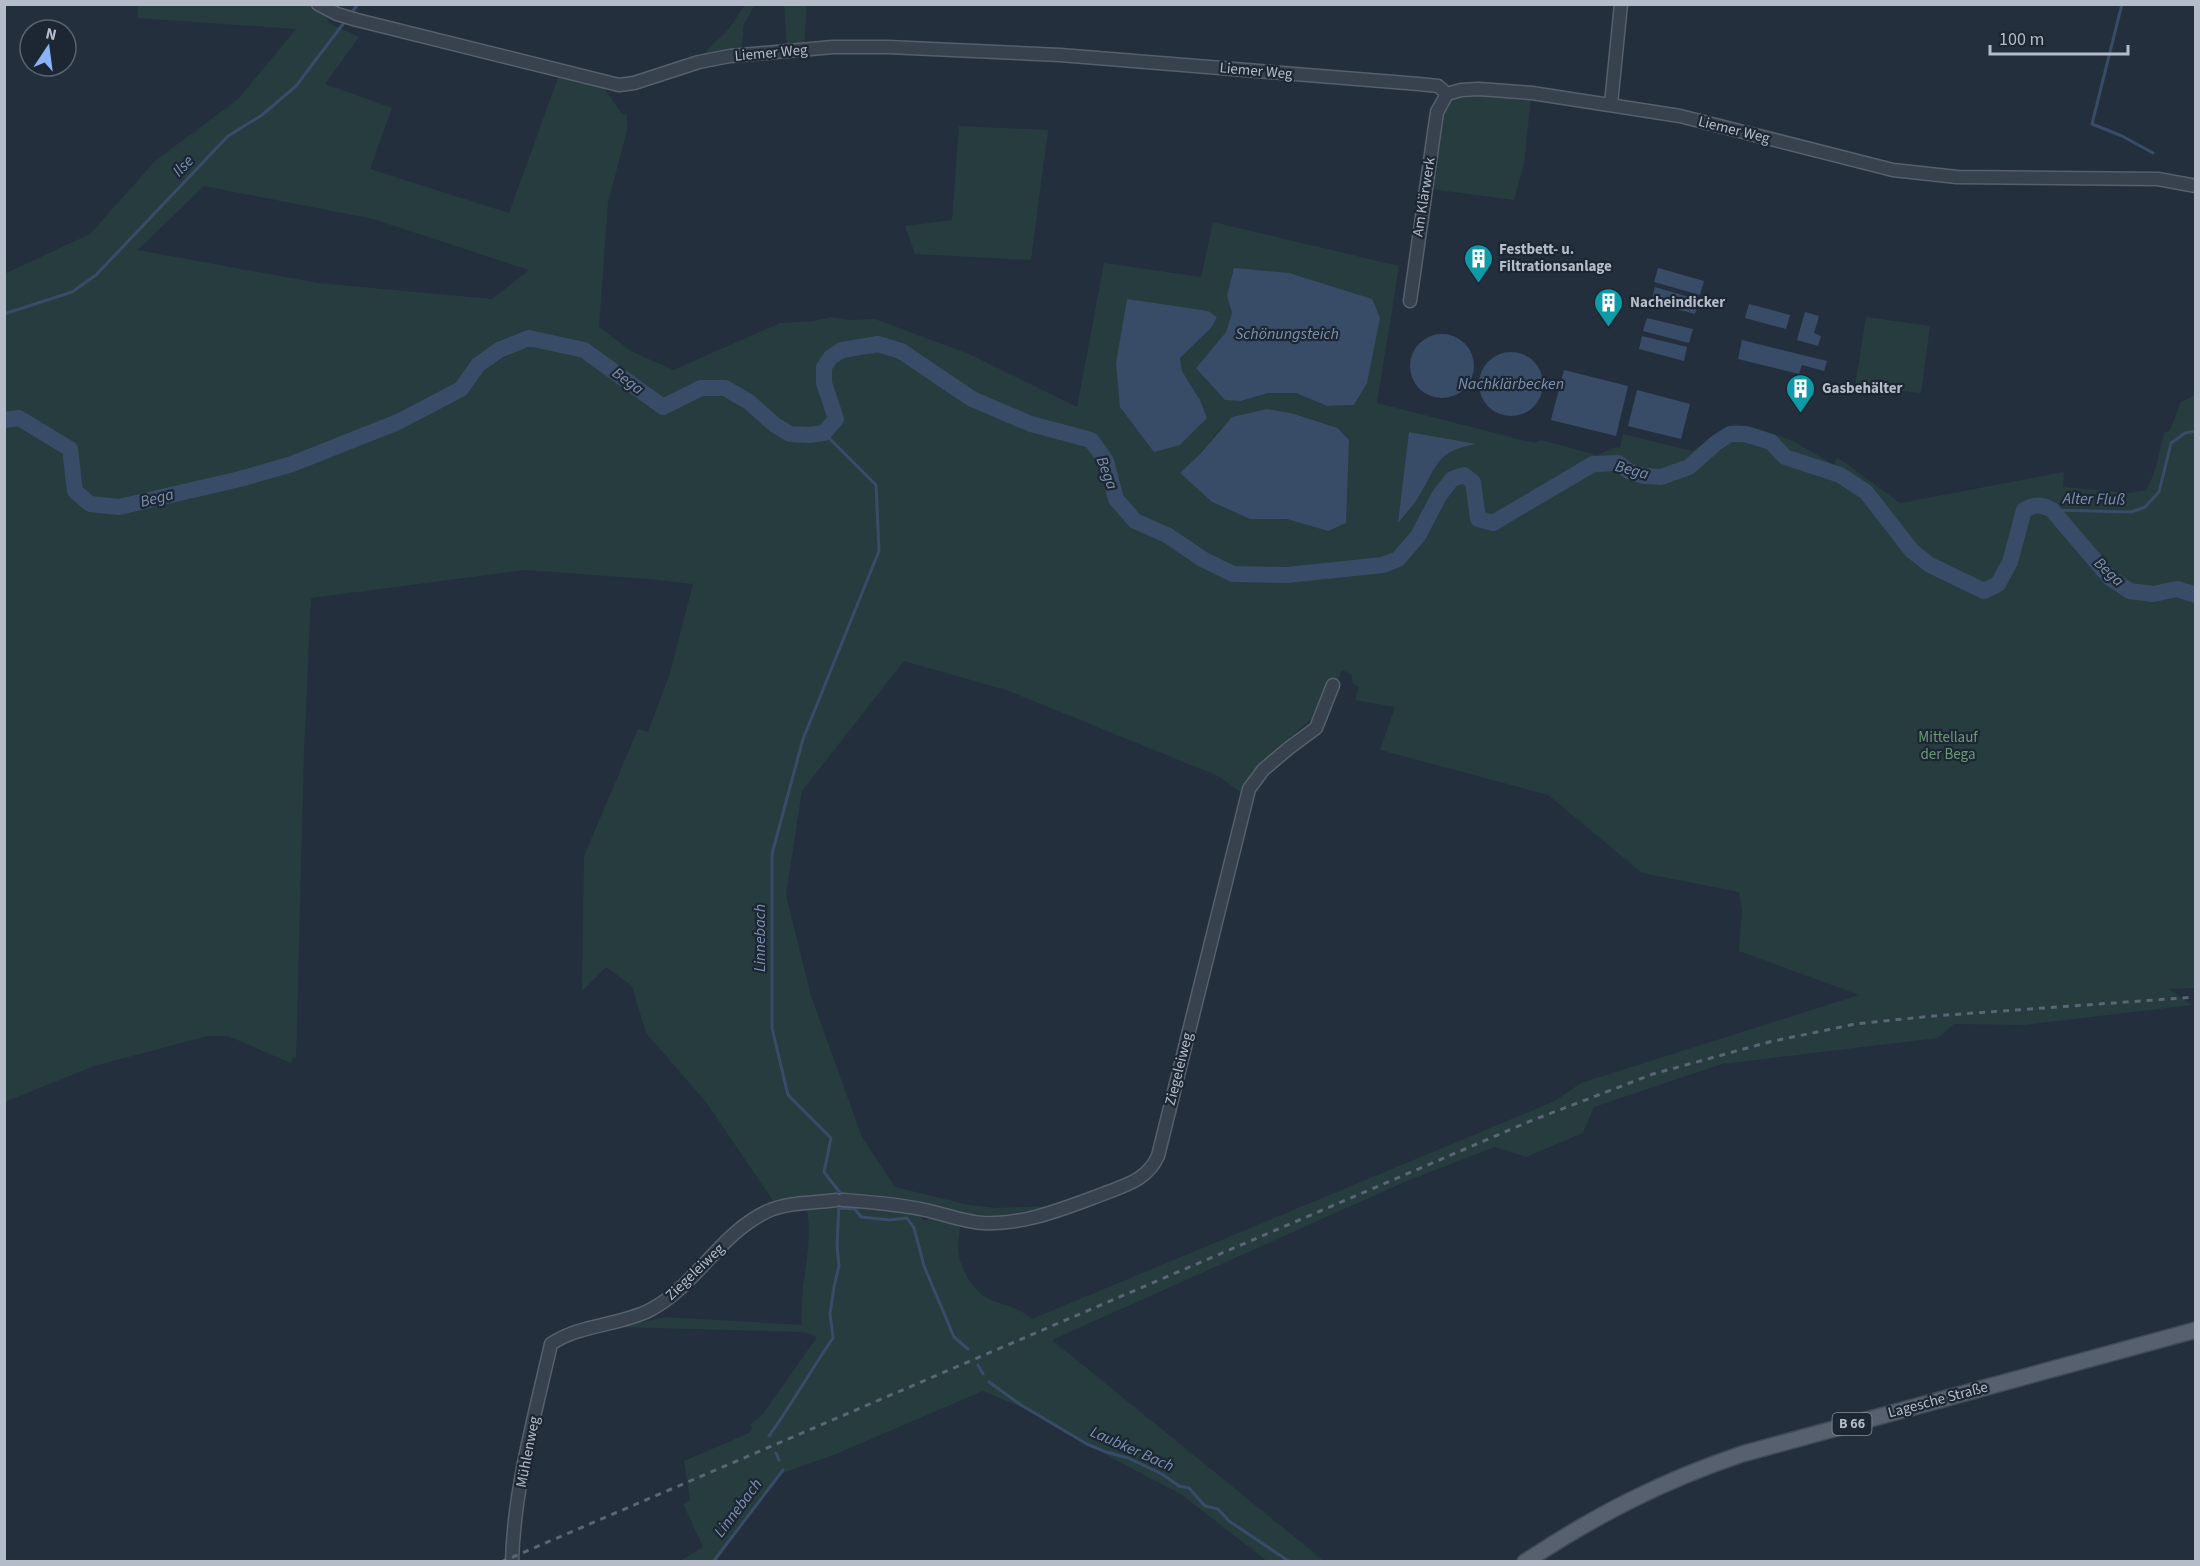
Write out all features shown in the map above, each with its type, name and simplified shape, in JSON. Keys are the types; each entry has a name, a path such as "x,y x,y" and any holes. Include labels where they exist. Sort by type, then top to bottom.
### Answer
{"main road":[{"name":"Lagesche Straße","path":"1525,1562 1603,1514 1655,1487 1742,1454 2196,1330"}],"street":[{"name":"Liemer Weg","path":"318,4 337,15 357,21 619,85 634,83 699,62 730,56 833,47 888,47 1060,55 1438,86 1447,94 1479,88 1532,93 1680,116 1893,170 1957,177 2158,179 2196,186"},
{"path":"1611,104 1621,4"},
{"name":"Am Klärwerk","path":"1410,301 1437,112 1447,94"},
{"name":"Ziegeleiweg","path":"551,1344 576,1331 632,1317 666,1301 726,1241 748,1223 770,1210 839,1200 881,1203 924,1210 973,1222 1007,1222 1037,1217 1067,1208 1139,1180 1153,1167 1158,1156 1249,789 1263,770 1316,728 1333,685"},
{"name":"Mühlenweg","path":"512,1562 513,1536 525,1457 551,1344"}],"green space":[{"name":"Mittellauf der Bega","path":"138,5 313,5 323,9 329,23 359,37 325,84 392,108 370,169 509,213 559,75 604,88 622,114 627,115 627,130 608,203 599,327 631,351 673,370 780,323 832,317 849,320 875,319 969,354 1077,407 1104,263 1201,277 1213,222 1399,266 1377,403 1534,443 1541,440 1597,455 1616,447 1620,448 1623,434 1692,451 1734,424 1753,427 1793,441 1834,465 1837,457 1900,503 2064,472 2063,487 2128,493 2147,490 2156,467 2164,433 2170,430 2181,402 2195,395 2196,988 2169,989 2192,1005 2024,1025 1954,1024 1938,1038 1722,1064 1594,1107 1583,1133 1526,1157 1495,1147 1409,1180 1052,1340 1324,1561 1267,1561 1182,1495 1026,1409 983,1391 836,1454 780,1474 717,1561 680,1561 703,1547 683,1504 690,1500 684,1461 749,1433 752,1430 751,1424 763,1414 817,1337 803,1332 621,1327 665,1317 802,1325 802,1296 809,1239 807,1210 833,1206 776,1205 706,1102 646,1033 632,986 606,967 582,991 584,856 638,729 648,732 670,673 693,584 525,570 311,598 304,751 296,1058 293,1057 291,1063 228,1036 208,1036 94,1066 5,1102 4,274 90,234 155,161 238,99 296,29 137,18","holes":["204,186 373,219 529,270 492,299 318,283 138,250","1227,296 1367,383 1354,405 1327,406 1296,393 1268,393 1241,401 1196,368 1226,332 1232,313","1127,299 1217,317 1212,327 1180,358 1182,371 1200,400","1267,409 1291,413 1339,428 1349,440 1346,484 1304,523 1287,519 1250,519 1212,502 1180,473 1200,454 1220,429","1409,433 1458,447 1439,459 1416,500 1399,522","904,661 1006,690 1218,776 1242,793 1251,772 1318,713 1332,694 1342,670 1351,674 1353,684 1359,687 1355,700 1395,707 1380,750 1548,795 1642,873 1739,892 1742,910 1739,951 1859,995 1581,1083 1555,1101 1032,1319 1016,1309 989,1299 972,1284 959,1254 960,1224 930,1218 924,1221 907,1201 964,1214 998,1216 1052,1206 995,1208 969,1205 895,1187 862,1137 811,996 786,895 802,791"]},
{"path":"745,5 755,5 744,24 741,51 699,58 728,30"},
{"path":"784,5 807,5 804,46 787,48"},
{"path":"1463,93 1531,97 1524,164 1514,200 1431,189 1440,115 1450,101"},
{"path":"959,126 1048,130 1031,260 915,254 905,226 952,220"},
{"path":"1866,317 1930,326 1921,393 1855,386"}],"water":[{"name":"Schönungsteich","path":"1234,268 1289,273 1372,299 1380,318 1367,383 1354,405 1327,406 1296,393 1268,393 1241,401 1225,400 1196,368 1226,332 1232,313 1227,296"},
{"path":"1658,268 1704,281 1700,295 1654,282"},
{"path":"1655,287 1699,300 1695,314 1651,302"},
{"name":"Schönungsteich","path":"1127,299 1208,311 1217,317 1212,327 1180,358 1182,371 1200,400 1207,418 1180,445 1154,452 1120,407 1116,363"},
{"path":"1749,304 1790,315 1786,329 1745,318"},
{"path":"1805,312 1819,316 1814,333 1821,336 1818,346 1797,340"},
{"path":"1647,318 1693,329 1689,343 1643,331"},
{"name":"Nachklärbecken","path":"1442,334 1460,340 1468,348 1474,366 1468,384 1460,392 1442,398 1424,392 1416,384 1410,366 1416,348 1424,340"},
{"path":"1642,336 1687,347 1684,361 1639,349"},
{"path":"1742,340 1827,361 1824,371 1802,365 1799,374 1738,359"},
{"name":"Nachklärbecken","path":"1511,352 1529,358 1537,366 1543,384 1537,402 1529,410 1511,416 1493,410 1485,402 1479,384 1485,366 1493,358"},
{"path":"1564,370 1628,386 1616,436 1551,420"},
{"path":"1637,390 1690,404 1681,439 1628,426"},
{"path":"1267,409 1291,413 1338,428 1349,440 1346,523 1328,531 1287,519 1250,519 1212,502 1180,473 1232,417"},
{"path":"1409,432 1476,444 1445,455 1417,500 1398,523"}],"waterway":[{"name":"Ilse","path":"350,15 358,4"},
{"path":"2122,4 2092,124 2122,136 2153,153"},
{"name":"Ilse","path":"4,314 72,292 96,275 228,136 262,115 296,86 346,20"},
{"name":"Bega","path":"4,420 19,418 70,449 75,491 90,504 119,507 240,479 292,464 398,422 461,389 478,365 499,350 529,338 584,350 663,407 701,388 725,388 749,402 775,425 790,434 809,435 824,433 836,419 824,383 824,367 831,357 842,350 878,344 901,351 972,399 1031,424 1091,440 1106,461 1116,499 1135,521 1167,535 1204,560 1233,574 1287,575 1383,565 1398,559 1418,536 1439,496 1452,479 1464,475 1473,482 1478,519 1493,523 1593,464 1618,463 1630,472 1661,477 1689,467 1730,434 1745,434 1771,442 1785,457 1840,475 1866,492 1912,551 1930,565 1984,591 1998,584 2010,562 2024,510 2038,506 2052,510 2110,578 2130,591 2153,594 2177,589 2196,595"},
{"name":"Alter Fluß","path":"2052,510 2131,512 2145,507 2159,492 2171,443 2185,433 2196,431"},
{"name":"Linnebach","path":"824,433 876,485 879,551 803,739 772,854 772,1028 788,1095 831,1138 824,1172 841,1194 840,1197"},
{"name":"Linnebach","path":"769,1436 833,1338 830,1314 839,1266 837,1246 839,1203"},
{"name":"Laubker Bach","path":"839,1208 855,1209 861,1217 890,1220 907,1218 914,1228 924,1266 954,1337 968,1349"},
{"name":"Laubker Bach","path":"978,1365 983,1374"},
{"name":"Laubker Bach","path":"989,1382 1021,1405 1087,1444 1128,1458 1162,1474 1179,1486 1189,1488 1205,1506 1218,1509 1229,1521 1290,1562"},
{"name":"Linnebach","path":"776,1453 779,1460"},
{"name":"Linnebach","path":"713,1562 783,1470"}],"railway":[{"path":"501,1562 1528,1122 1653,1074 1769,1042 1855,1024 1933,1016 2196,997"}],"place":[{"name":"Festbett- u. Filtrationsanlage","path":"1478,284"},
{"name":"Nacheindicker","path":"1609,328"},
{"name":"Gasbehälter","path":"1801,414"}]}
